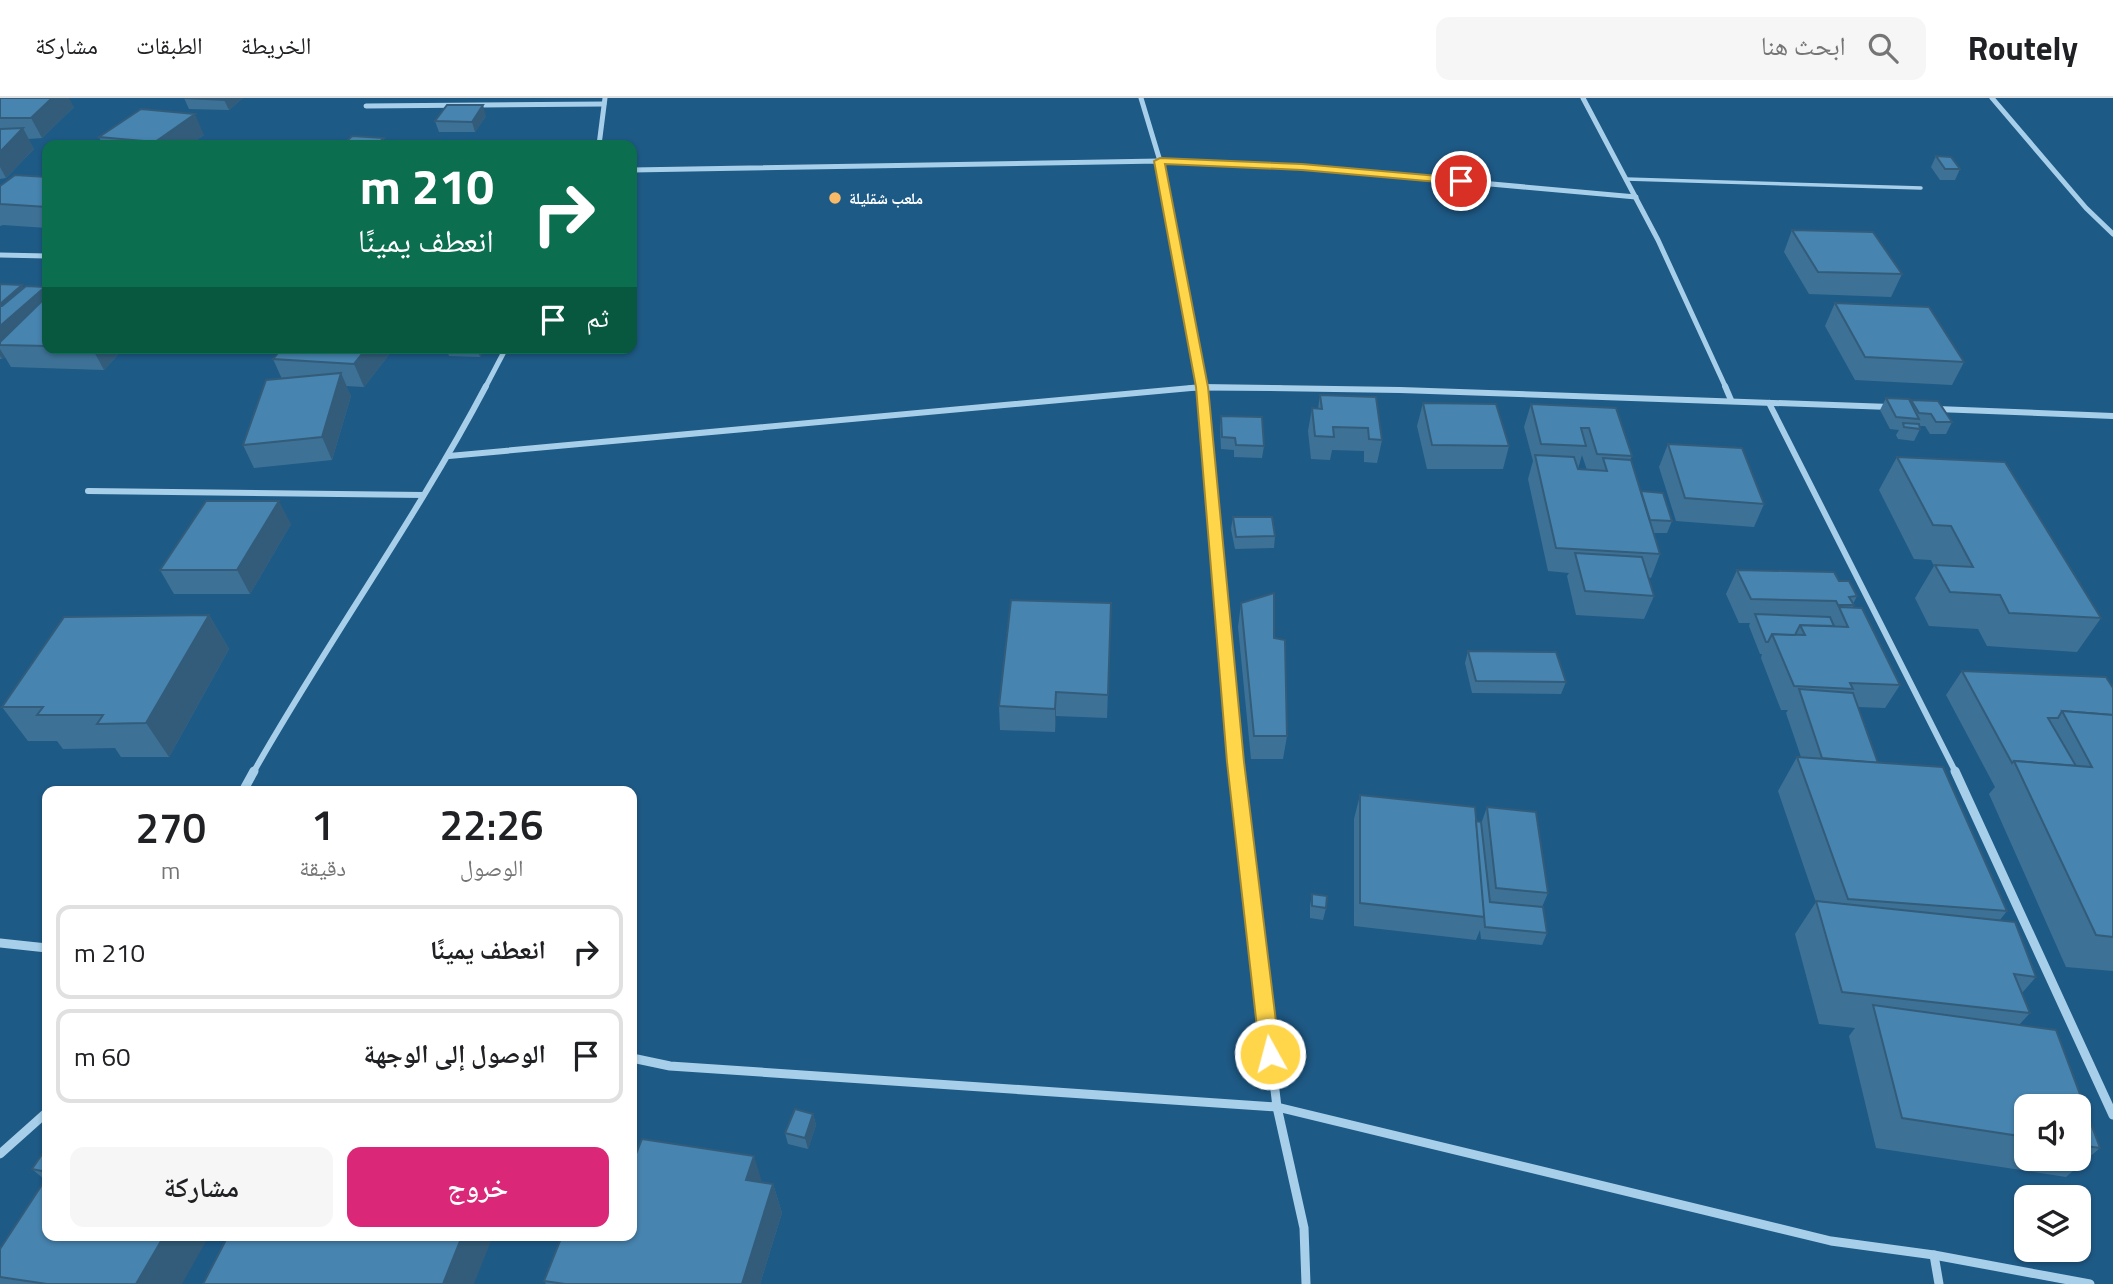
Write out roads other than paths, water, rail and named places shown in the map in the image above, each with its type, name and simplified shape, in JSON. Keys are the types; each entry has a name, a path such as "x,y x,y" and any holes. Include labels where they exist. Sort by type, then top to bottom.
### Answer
{"street":[{"path":"600,140 605,98"},
{"path":"1141,98 1160,161 1202,387 1236,762 1276,1107 1304,1228 1306,1284"},
{"path":"1583,98 1658,240 1731,400"},
{"path":"1992,98 2086,208 2113,234"},
{"path":"366,106 604,104"},
{"path":"637,170 1160,161 1302,167 1636,197"},
{"path":"0,255 42,256"},
{"path":"246,786 290,707 449,456 503,354"},
{"path":"449,456 1202,387 1731,400 1903,408"},
{"path":"1769,403 1937,732 2113,1115"},
{"path":"1930,409 2113,416"},
{"path":"88,491 423,495"},
{"path":"0,943 42,947"},
{"path":"637,1059 670,1066 1276,1107 1831,1241 1934,1255 2090,1284"},
{"path":"0,1154 42,1116"},
{"path":"1934,1255 1939,1284"}],"lane":[{"path":"1626,178 1921,188"}],"place":[{"name":"ملعب شقليلة","path":"835,198"}]}
